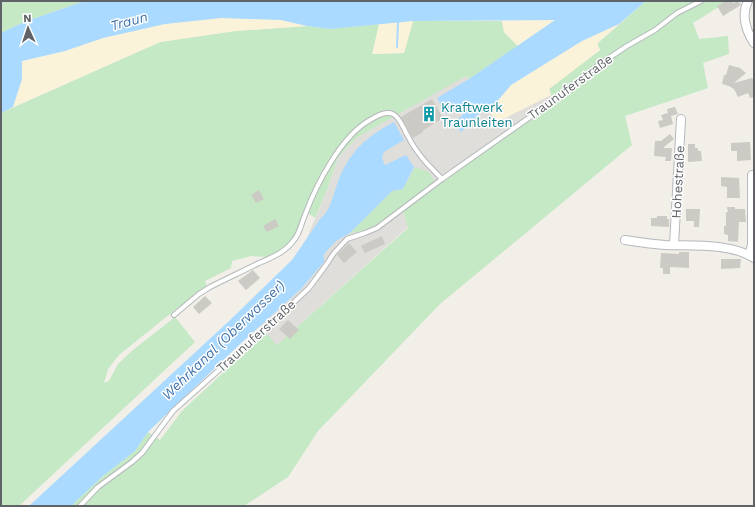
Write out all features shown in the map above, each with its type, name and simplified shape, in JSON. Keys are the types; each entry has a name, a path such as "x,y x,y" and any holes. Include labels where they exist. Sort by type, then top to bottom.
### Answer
{"street":[{"path":"748,1 745,13 745,24 747,32 754,42"},
{"name":"Hohestraße","path":"674,244 681,119"},
{"path":"625,240 720,247 752,256 752,175"}],"lane":[{"name":"Traunuferstraße","path":"80,506 98,487 142,453 161,425 173,411 274,321 308,288 334,253 347,239 377,228 609,58 655,30 677,13 701,1"},
{"path":"174,315 199,294 210,287 283,252 295,240 322,177 339,150 363,124 380,114 394,114 424,161 442,179"}],"shaded area":[{"name":"Kraftwerk Traunleiten","path":"466,75 497,122 551,95 555,102 437,186 429,172 379,225 401,207 408,227 277,345 259,327 301,289 324,262 307,238 327,190 338,158 356,138"}],"green space":[{"path":"1,1 85,1 24,22 1,33"},
{"path":"646,1 728,1 693,23 699,39 728,36 729,54 703,63 708,88 625,116 632,145 440,304 318,431 288,477 244,506 71,506 103,476 135,451 148,432 160,440 182,411 266,333 277,345 408,228 401,207 372,228 350,233 392,191 403,189 415,167 429,172 437,186 554,102 549,89 600,50 597,44"},
{"path":"413,21 502,21 504,32 518,46 469,79 466,76 356,138 338,158 315,218 305,211 295,237 281,251 266,257 251,256 232,261 231,268 205,281 207,286 119,355 108,369 104,383 109,381 118,364 133,350 175,317 195,342 19,506 1,506 1,113 160,42 235,31 307,26 330,29 379,24 373,54 404,53"}],"sand":[{"path":"221,18 281,20 307,26 235,31 160,42 13,107 22,79 22,61 65,51 103,38 165,24"},
{"path":"556,20 518,46 504,32 502,21"},
{"path":"413,21 404,53 372,54 379,24"},
{"path":"619,24 597,43 600,50 549,89 551,95 497,122 489,110 511,85 582,41"}],"water":[{"name":"Traun","path":"85,1 646,1 619,24 582,41 511,85 488,112 485,108 461,132 453,123 463,115 458,108 446,114 437,98 469,79 555,20 413,21 330,29 307,26 281,20 221,18 165,24 103,38 65,51 22,61 22,79 13,107 1,113 1,33 24,22"},
{"name":"Wehrkanal (Oberwasser)","path":"394,122 404,140 384,152 382,158 385,165 406,155 414,167 403,189 392,191 350,233 336,241 324,254 324,262 301,289 239,345 148,432 135,451 103,476 71,506 29,506 228,322 292,260 320,219 328,210 339,178 352,155 370,137"}],"building":[{"path":"726,1 732,1 733,3 738,1 741,5 723,16 717,6"},
{"path":"729,65 740,68 746,73 734,83 752,78 754,81 754,97 750,98 748,93 738,97 734,89 722,84 724,75 726,75"},
{"path":"432,99 443,118 413,138 401,117"},
{"path":"675,107 678,114 671,116 673,124 660,128 658,121 663,120 661,115 668,113 667,109"},
{"path":"670,134 674,139 663,148 672,148 671,161 665,161 666,157 654,156 655,141 661,141"},
{"path":"750,142 751,160 737,161 737,151 731,151 731,143"},
{"path":"688,144 695,144 695,148 698,148 698,151 701,151 702,161 688,162"},
{"path":"721,177 739,178 740,198 727,198 727,187 721,186"},
{"path":"259,190 264,199 256,203 251,195"},
{"path":"727,207 745,209 746,222 739,222 738,242 728,241 728,235 724,234 724,226 726,226 726,212 728,212"},
{"path":"686,209 700,209 699,227 694,227 694,221 686,221"},
{"path":"657,216 667,216 667,219 669,219 669,227 651,226 651,218 657,218"},
{"path":"275,219 279,226 267,232 263,226"},
{"path":"382,236 385,244 365,253 361,246"},
{"path":"349,243 357,252 344,263 337,255"},
{"path":"679,252 689,252 689,268 670,267 670,274 663,274 663,268 660,268 661,253 679,254"},
{"path":"721,259 741,259 740,268 721,269"},
{"path":"253,270 260,278 246,290 238,281"},
{"path":"205,296 212,303 199,314 193,307"},
{"path":"288,320 299,330 290,339 279,329"}],"waterway":[{"path":"397,47 399,21"}],"place":[{"name":"Kraftwerk Traunleiten","path":"429,114"}]}
